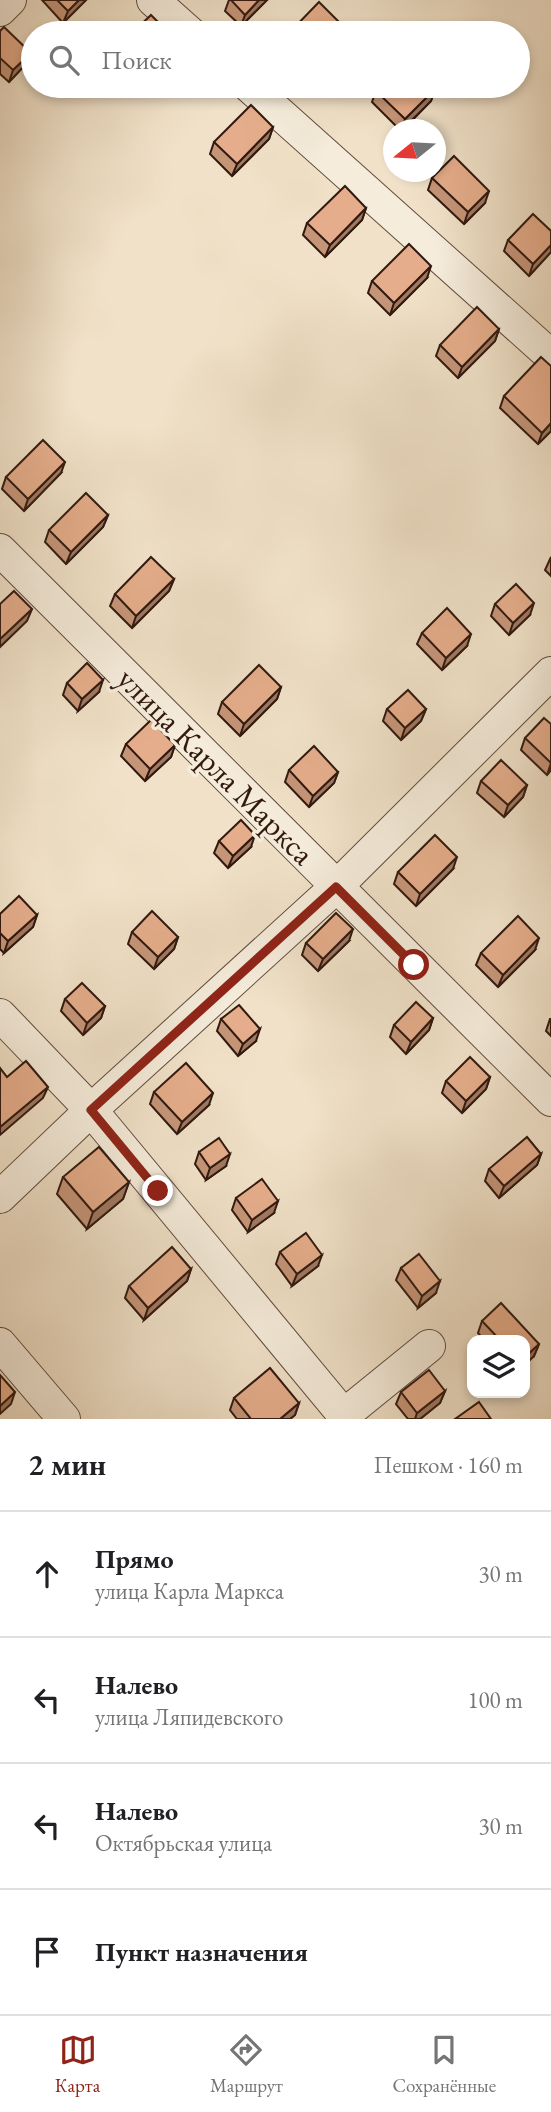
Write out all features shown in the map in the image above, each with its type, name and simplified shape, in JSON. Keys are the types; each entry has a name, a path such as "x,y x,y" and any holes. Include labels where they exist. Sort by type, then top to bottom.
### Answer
{"street":[{"path":"0,10 10,0"},
{"path":"153,0 177,21"},
{"path":"262,98 551,356"},
{"name":"улица Карла Маркса","path":"0,550 551,1100"},
{"path":"0,1197 91,1110 336,887 551,673"},
{"path":"0,1015 91,1110 346,1417 429,1346"},
{"path":"0,1343 64,1419"}],"building":[{"path":"57,0 79,0 68,11"},
{"path":"231,0 259,0 245,15"},
{"path":"319,2 338,21 301,21"},
{"path":"151,15 157,21 145,21"},
{"path":"4,27 21,43 21,62 13,70 0,58 0,31"},
{"path":"383,98 426,98 405,119"},
{"path":"251,105 273,127 237,164 214,142"},
{"path":"454,156 489,191 468,212 436,182 446,182 446,164"},
{"path":"345,186 366,208 330,245 307,223"},
{"path":"533,214 551,231 551,245 533,264 508,240"},
{"path":"409,244 431,266 394,303 372,281"},
{"path":"477,307 499,329 462,367 440,345"},
{"path":"541,357 551,366 551,423 542,433 504,396"},
{"path":"43,440 65,462 28,499 6,477"},
{"path":"86,493 108,515 71,552 49,530"},
{"path":"151,557 174,579 136,616 115,594"},
{"path":"516,584 534,603 513,623 495,604"},
{"path":"14,591 32,609 0,639 0,604"},
{"path":"447,608 471,634 446,658 422,633"},
{"path":"87,663 103,680 82,699 67,683"},
{"path":"259,665 281,687 244,724 222,702"},
{"path":"408,690 426,709 405,728 387,709"},
{"path":"544,718 551,724 551,763 525,738"},
{"path":"151,720 175,745 150,769 126,744"},
{"path":"314,746 338,772 313,796 289,770"},
{"path":"501,760 527,785 508,805 481,781"},
{"path":"241,820 255,835 233,856 219,841"},
{"path":"435,835 457,857 420,894 398,872"},
{"path":"19,896 37,915 8,941 0,933 0,914"},
{"path":"152,911 178,937 158,957 132,932"},
{"path":"336,913 353,929 323,959 306,943"},
{"path":"518,916 539,938 503,975 481,953"},
{"path":"82,983 105,1006 87,1023 65,999"},
{"path":"416,1002 433,1018 411,1042 394,1025"},
{"path":"239,1005 260,1029 243,1044 221,1019"},
{"path":"470,1057 490,1077 466,1101 446,1081"},
{"path":"26,1061 48,1087 0,1127 0,1068 7,1077"},
{"path":"186,1063 213,1093 182,1122 154,1092"},
{"path":"527,1137 541,1154 504,1186 489,1169"},
{"path":"219,1138 230,1154 210,1168 199,1152"},
{"path":"99,1147 129,1182 93,1212 63,1177"},
{"path":"262,1179 278,1201 252,1220 236,1198"},
{"path":"306,1233 322,1255 297,1274 280,1252"},
{"path":"172,1247 191,1269 148,1308 129,1286"},
{"path":"419,1254 440,1281 422,1296 401,1268"},
{"path":"501,1303 539,1344 530,1352 530,1335 495,1335 482,1321"},
{"path":"270,1368 299,1403 280,1419 251,1419 234,1398"},
{"path":"429,1370 445,1391 417,1413 401,1392"},
{"path":"0,1375 15,1392 0,1406"},
{"path":"479,1402 491,1419 455,1419"}],"route":[{"path":"158,1191 91,1110 336,887 414,965"}]}
